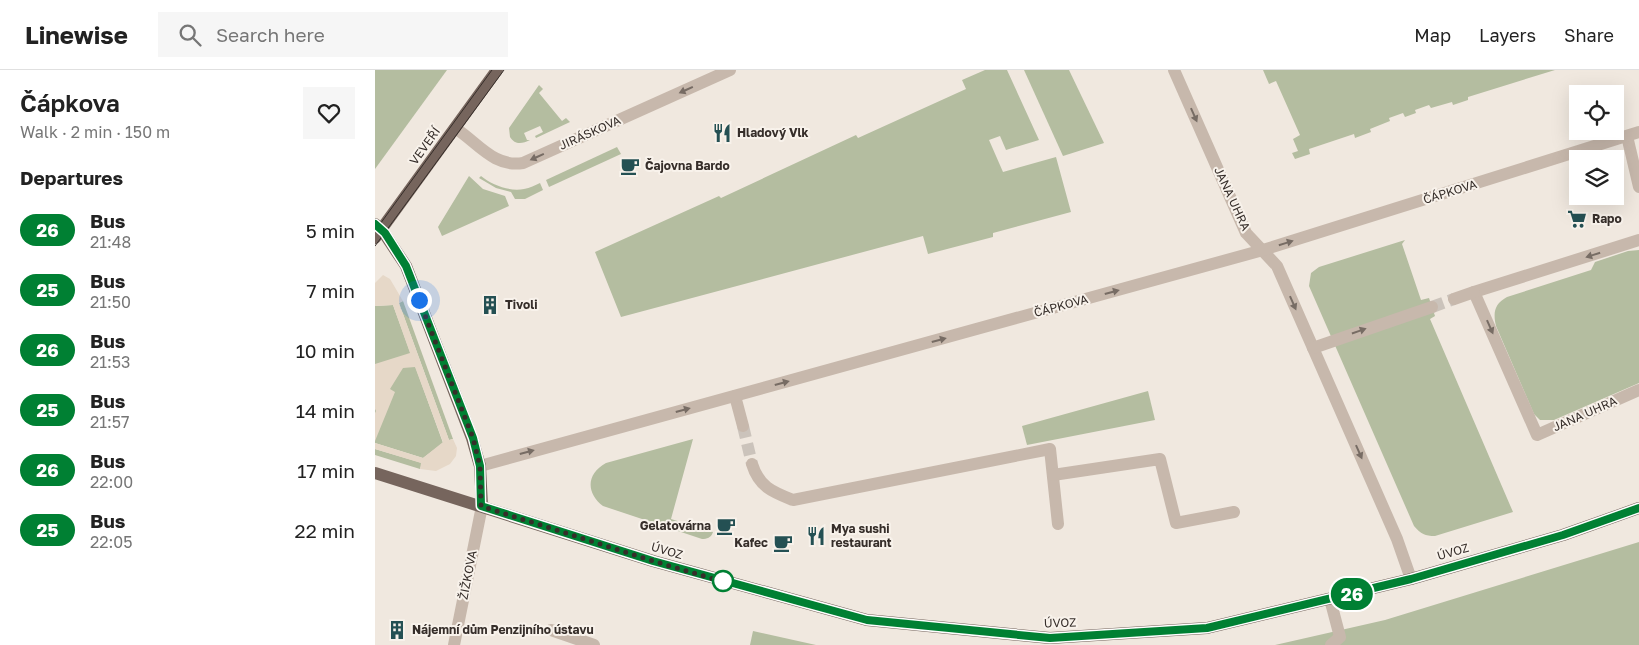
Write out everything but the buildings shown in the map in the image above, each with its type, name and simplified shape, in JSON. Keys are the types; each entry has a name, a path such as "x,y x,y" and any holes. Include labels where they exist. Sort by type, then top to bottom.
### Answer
{"main road":[{"name":"VEVEŘÍ","path":"377,230 497,70"},
{"path":"377,230 406,266 473,438 480,466 481,506"},
{"name":"ÚVOZ","path":"375,472 653,561 867,620 1050,638 1207,628 1411,579 1563,535 1639,508"}],"street":[{"name":"JIRÁSKOVA","path":"455,128 499,161 511,164 523,163 730,70"},
{"name":"JANA UHRA","path":"1174,70 1246,233 1277,266 1397,539 1411,579"},
{"name":"ČÁPKOVA","path":"480,466 1263,250 1633,134"},
{"path":"1633,134 1639,187"},
{"path":"1454,299 1639,240"},
{"name":"JANA UHRA","path":"1474,292 1537,435 1639,390"},
{"path":"1313,348 1432,306"},
{"path":"735,396 743,426"},
{"path":"752,464 755,474 769,490 793,500 1050,449 1057,524"},
{"path":"1053,475 1160,460 1176,523 1234,512"},
{"name":"ŽIŽKOVA","path":"454,645 481,506"},
{"path":"1330,599 1340,637 1331,645"},
{"path":"551,630 594,645"}],"green space":[{"path":"375,70 447,70 375,169"},
{"path":"985,70 1007,70 1039,140 1006,150 1000,136 989,140 1003,172 1056,157 1071,212 993,233 993,237 928,254 923,236 621,317 595,252 719,196 721,198 856,135 858,138 966,89 962,80"},
{"path":"1024,70 1069,70 1104,143 1063,156"},
{"path":"1263,70 1555,70 1468,97 1468,100 1453,105 1452,102 1431,108 1429,105 1415,110 1416,113 1405,117 1403,113 1389,118 1390,121 1370,129 1371,132 1355,138 1354,134 1309,149 1310,154 1295,159 1292,153 1298,151 1293,139 1300,135 1276,81 1269,84"},
{"path":"539,85 543,89 539,93 562,121 566,118 570,122 536,138 535,136 543,132 540,126 524,133 527,140 530,140 516,143 510,137 509,128"},
{"path":"617,147 621,154 549,187 546,180"},
{"path":"469,176 483,189 505,196 509,206 442,236 438,227"},
{"path":"481,176 507,189 519,190 540,183 543,190 525,199 515,199 511,192 496,188 479,178"},
{"path":"1405,240 1402,244 1421,300 1429,298 1435,316 1430,319 1513,512 1435,536 1423,534 1414,526 1309,286 1311,273 1319,267"},
{"path":"1639,250 1639,383 1554,420 1540,420 1534,414 1496,326 1495,309 1507,297 1591,270 1595,262 1628,251"},
{"path":"403,301 453,439 449,440 399,303"},
{"path":"393,305 443,443 423,458 375,443 375,306"},
{"path":"1148,391 1155,420 1027,445 1022,426"},
{"path":"693,439 671,519 713,532 709,538 702,539 603,506 593,495 591,490 592,478 599,467 606,463"},
{"path":"375,449 422,463 420,469 375,455"},
{"path":"1639,542 1639,645 1275,645 1385,620"},
{"path":"753,631 816,645 750,645"}],"shaded area":[{"path":"383,275 390,279 403,301 399,303 449,440 453,439 457,448 456,456 450,464 436,471 420,469 421,463 375,449 375,443 423,458 443,442 415,367 403,368 390,389 395,392 375,441 375,364 410,353 393,305 375,306 375,283"}],"tunnel":[{"path":"1432,307 1454,299"},
{"path":"743,426 752,464"}],"tram line":[{"path":"375,231 492,70"},
{"path":"375,246 504,70"}],"bus line":[{"name":"26","path":"375,224 385,233 406,266 473,438 480,466 481,506 724,582 867,620 1050,638 1207,628 1411,579 1563,535 1639,508"}],"place":[{"name":"Hladový Vlk","path":"722,133"},
{"name":"Čajovna Bardo","path":"630,166"},
{"name":"Rapo","path":"1577,219"},
{"name":"Tivoli","path":"490,305"},
{"name":"Gelatovárna","path":"726,526"},
{"name":"Mya sushi restaurant","path":"816,536"},
{"name":"Kafec","path":"783,543"},
{"name":"Nájemní dům Penzijního ústavu","path":"397,630"}],"route":[{"path":"419,300 473,438 480,466 481,506 653,561 723,581"}]}
